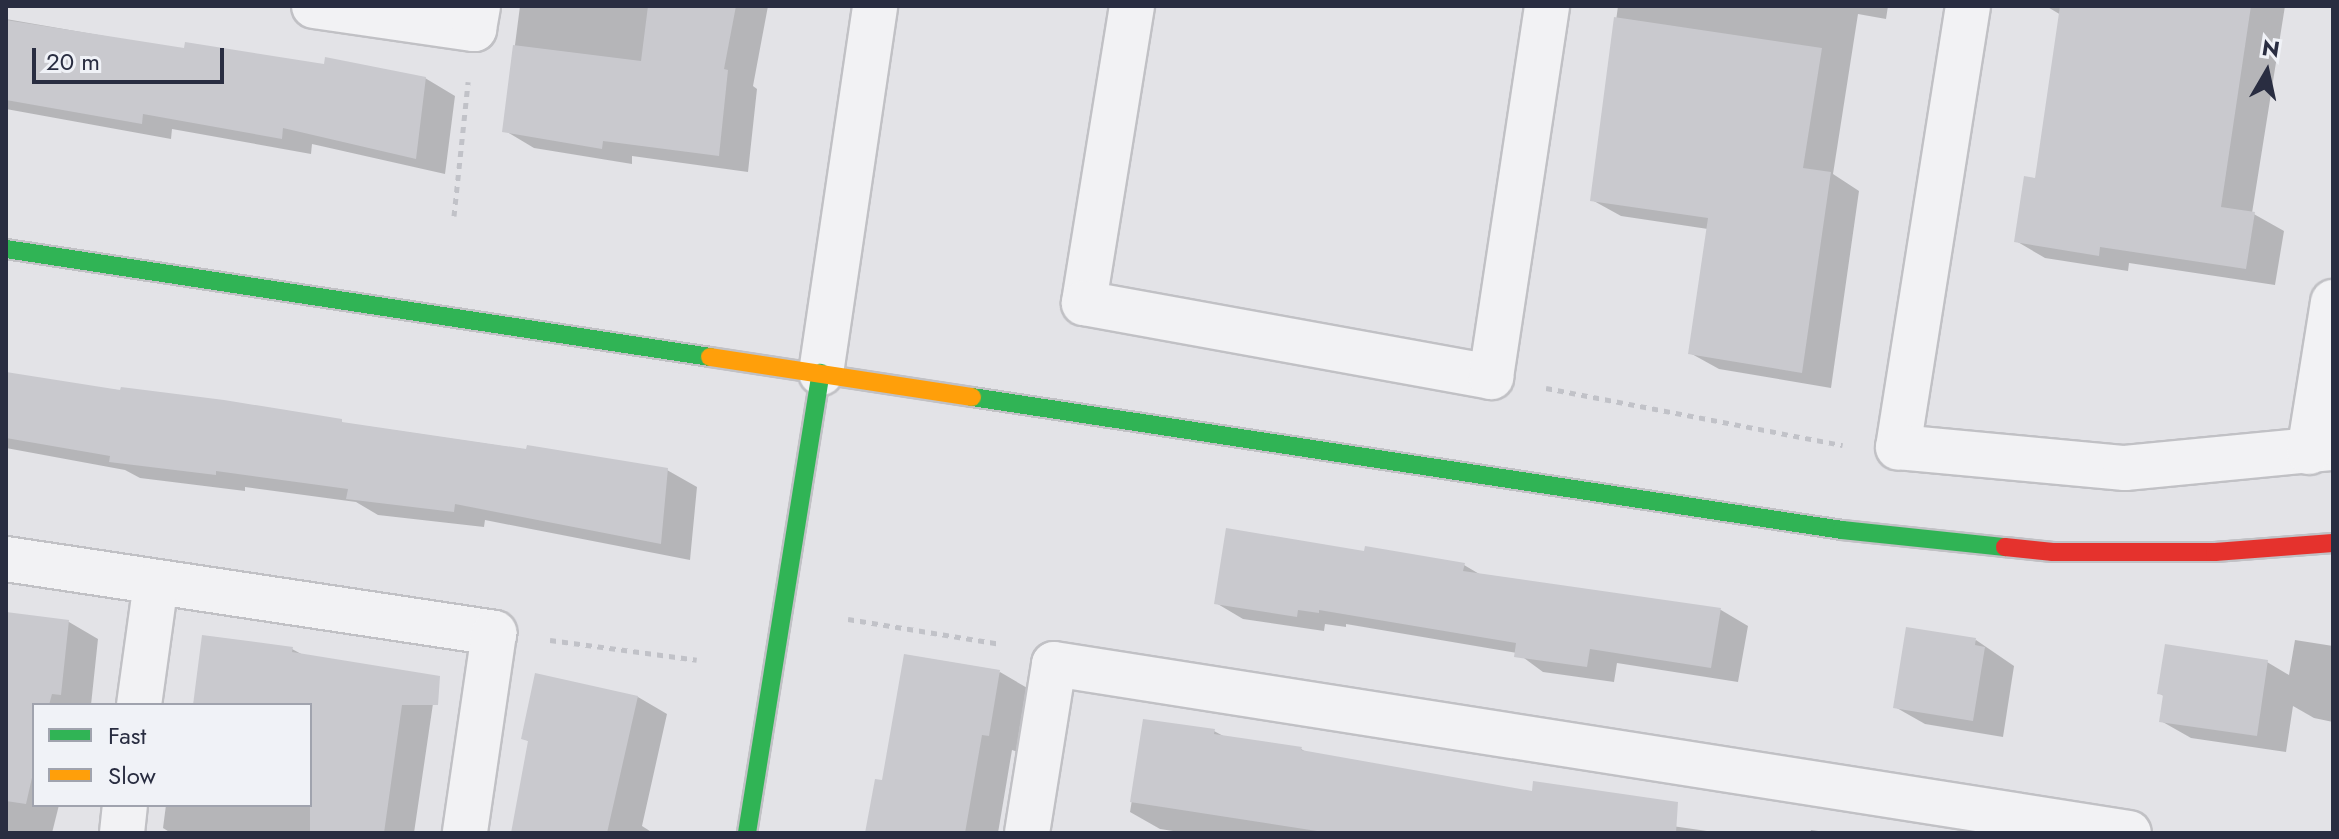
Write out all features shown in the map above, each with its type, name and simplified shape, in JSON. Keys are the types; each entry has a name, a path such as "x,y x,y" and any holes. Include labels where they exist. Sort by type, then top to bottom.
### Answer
{"street":[{"path":"314,6 476,18"},
{"path":"747,833 821,373 875,6"},
{"path":"1132,6 1084,303 1491,377 1547,6"},
{"path":"1968,6 1898,447 2125,468 2321,450 2333,302"},
{"path":"6,249 1842,530 2053,552 2215,552 2333,543"},
{"path":"6,559 494,633 465,833"},
{"path":"139,703 156,583"},
{"path":"1027,833 1054,664 2129,833"},
{"path":"122,833 125,807"}],"path":[{"path":"454,216 476,18"},
{"path":"1491,377 1826,444 1898,447"},
{"path":"848,619 1028,649 1054,664"},
{"path":"600,645 697,660"}],"building":[{"path":"648,6 736,6 724,69 728,70 719,156 603,141 602,149 502,132 513,45 641,61"},
{"path":"2060,6 2251,6 2221,207 2255,212 2246,269 2100,247 2099,256 2014,242 2024,176 2035,178"},
{"path":"1614,17 1822,48 1803,168 1831,172 1802,373 1688,354 1708,218 1590,201"},
{"path":"6,20 184,48 185,42 324,64 325,57 426,77 416,159 283,128 282,139 143,114 142,124 6,100"},
{"path":"6,372 120,390 121,387 224,400 342,419 342,422 526,449 527,445 668,468 661,544 455,504 454,512 346,499 348,489 216,471 216,475 109,462 110,456 6,438"},
{"path":"1226,528 1364,551 1365,546 1465,563 1463,571 1721,608 1711,668 1590,649 1587,667 1514,657 1516,643 1319,610 1319,613 1298,610 1297,617 1214,604"},
{"path":"6,612 69,620 61,695 52,694 50,703 32,703 32,778 26,804 6,801"},
{"path":"1906,627 1976,638 1975,645 1985,647 1973,721 1893,708"},
{"path":"202,635 293,647 292,652 440,676 438,705 402,705 384,833 310,833 312,703 193,703"},
{"path":"2165,644 2268,660 2257,736 2159,722 2163,695 2157,694"},
{"path":"904,654 1000,670 989,736 982,735 965,833 865,833 875,779 882,780"},
{"path":"535,673 638,696 607,833 511,833 528,741 521,739"},
{"path":"1143,719 1215,729 1214,734 1302,747 1301,750 1532,791 1533,781 1678,802 1676,833 1330,833 1130,802"}],"traffic: fast":[{"path":"6,249 710,357"},
{"path":"747,833 821,373"},
{"path":"972,397 1842,530 2005,547"}],"traffic: slow":[{"path":"710,357 972,397"}],"traffic: jam":[{"path":"2005,547 2053,552 2215,552 2333,543"}]}
